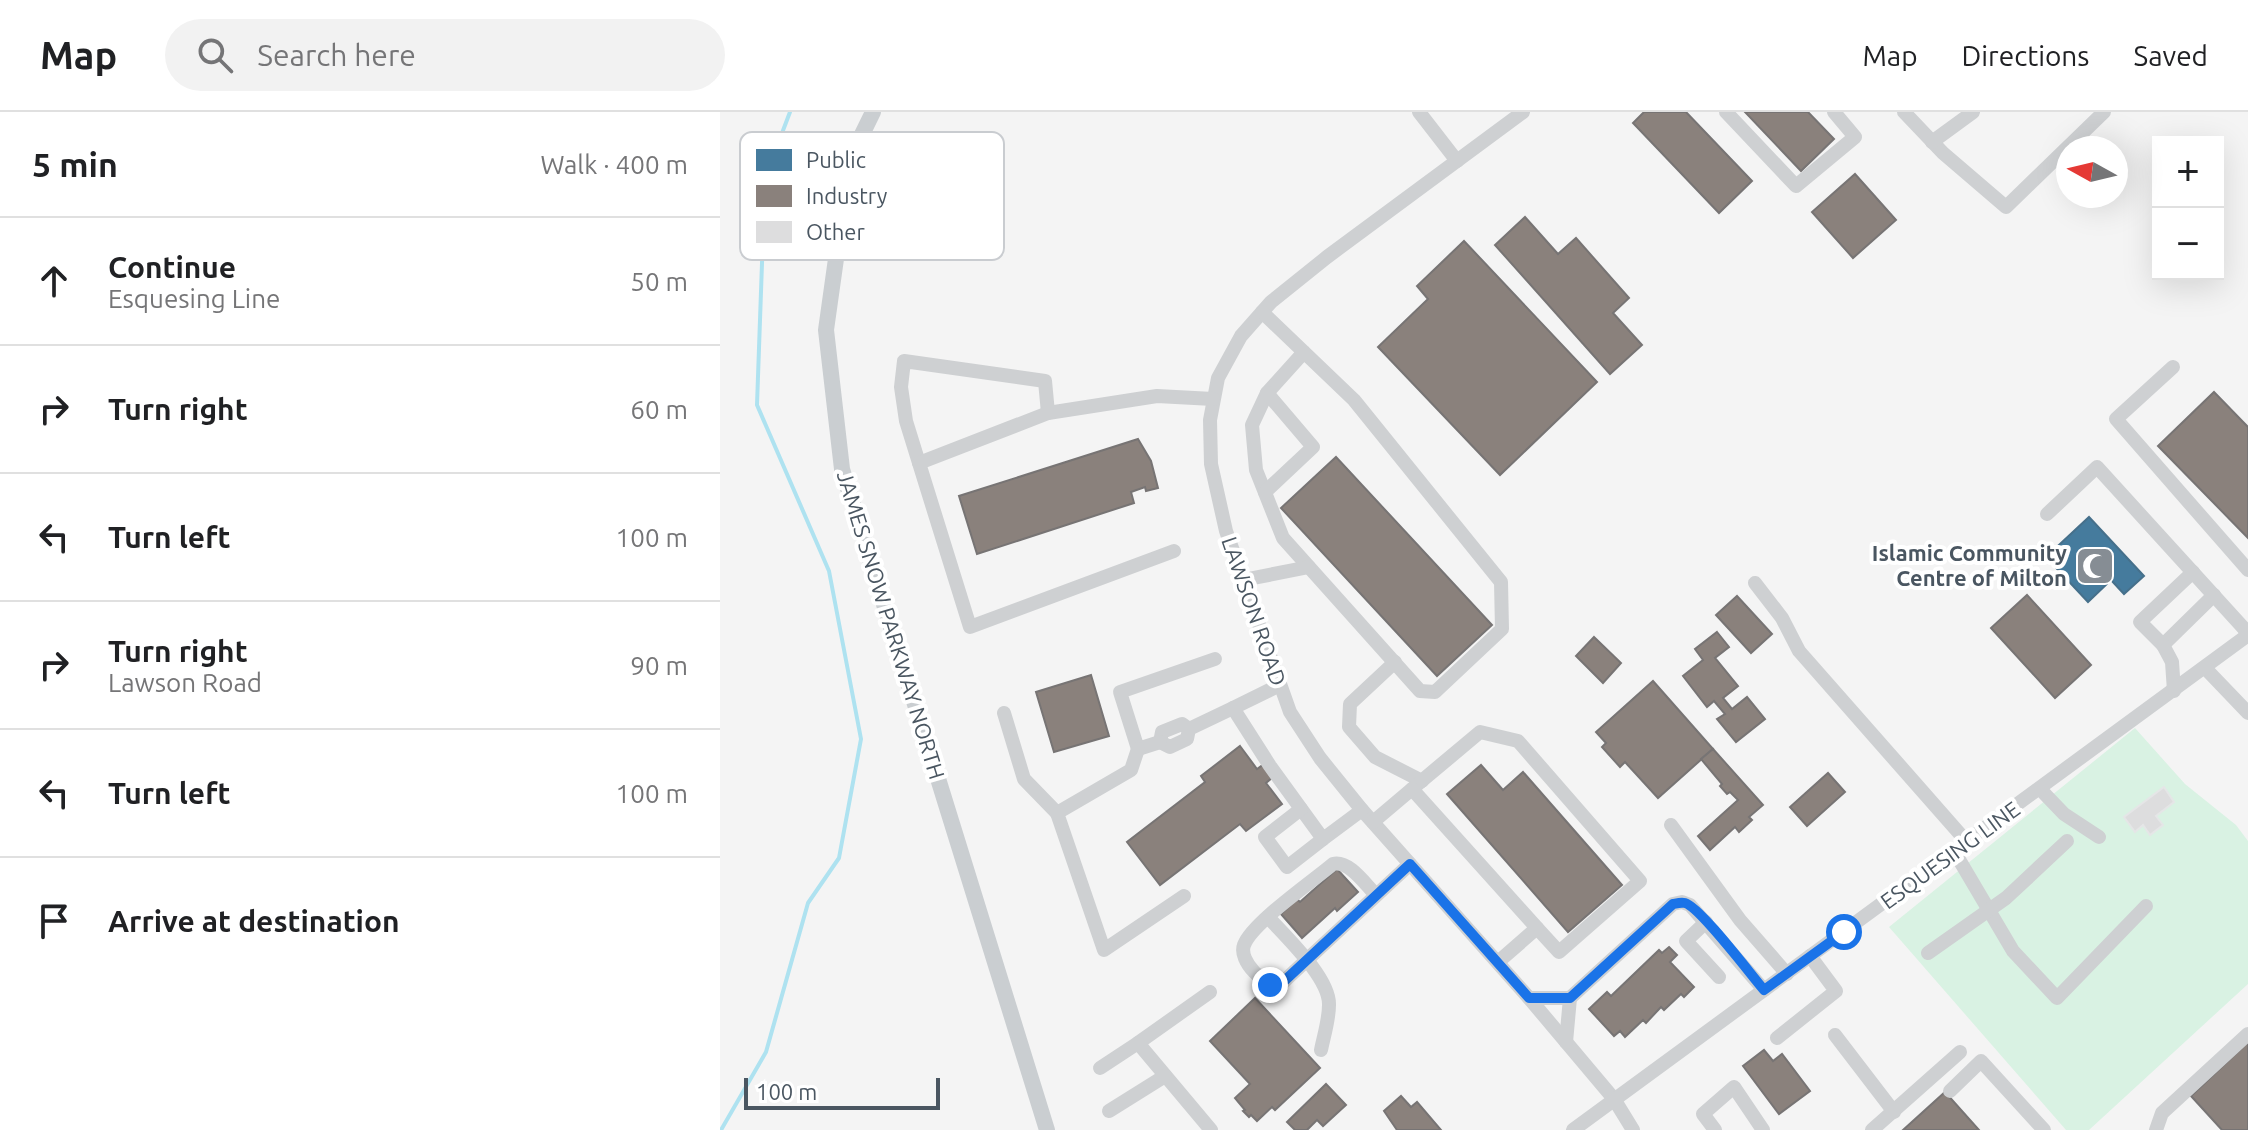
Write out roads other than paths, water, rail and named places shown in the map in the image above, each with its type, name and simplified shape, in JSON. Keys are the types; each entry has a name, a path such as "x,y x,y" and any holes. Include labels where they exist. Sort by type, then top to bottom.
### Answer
{"main road":[{"name":"JAMES SNOW PARKWAY NORTH","path":"863,132 873,112"},
{"name":"JAMES SNOW PARKWAY NORTH","path":"836,260 826,330 842,469 1047,1130"}],"street":[{"path":"1419,112 1457,161"},
{"name":"LAWSON ROAD","path":"1523,112 1327,257 1262,312 1241,336 1218,378 1210,420 1211,464 1226,531 1290,712 1320,758 1362,810 1529,998 1614,1099 1633,1130"},
{"path":"1726,112 1796,186 1855,137 1834,112"},
{"path":"1904,112 1932,142 2006,207 2104,112"},
{"path":"1932,142 1973,112"},
{"path":"1262,312 1304,352 1354,400 1501,582 1502,629 1435,692 1420,691 1283,538 1256,470 1252,425 1267,393 1304,352"},
{"path":"1048,413 1045,381 904,361 901,387 906,421 970,627 1174,551"},
{"path":"2173,367 2116,419 2248,570"},
{"path":"1265,492 1313,447 1267,393"},
{"path":"919,463 1048,413 1157,396 1213,399"},
{"path":"2047,514 2097,467 2248,634"},
{"path":"1243,580 1309,567"},
{"path":"2174,691 2172,662 2163,645 2140,622 2193,572"},
{"path":"1755,583 1782,618 1799,651 1967,842"},
{"path":"2163,645 2214,595"},
{"name":"ESQUESING LINE","path":"1573,1130 2248,634"},
{"path":"1057,813 1131,770 1138,749 1120,692 1215,659"},
{"path":"1373,822 1417,785 1480,732 1518,741 1640,881 1559,952 1417,785 1375,757 1349,727 1350,704 1395,662"},
{"path":"2205,668 2248,713"},
{"path":"1138,749 1160,742 1162,732 1182,724 1189,729 1280,685"},
{"path":"1233,708 1323,839"},
{"path":"1004,713 1024,779 1057,813 1104,950 1184,896"},
{"path":"2040,789 2064,814 2099,837"},
{"path":"1301,809 1265,837 1287,867 1362,810"},
{"path":"1671,825 1740,920 1787,974"},
{"path":"1928,953 2006,898 2067,841"},
{"path":"1954,851 2013,951 2057,998 2146,906"},
{"path":"1376,895 1345,865 1337,862 1268,917 1244,943 1242,955 1265,982 1277,986 1281,984 1410,864"},
{"path":"1529,998 1570,998 1673,904 1682,902 1690,905 1706,922 1764,990"},
{"path":"1268,917 1327,991 1330,1003 1321,1050"},
{"path":"1706,922 1686,941 1719,977"},
{"path":"1498,962 1537,928"},
{"path":"1777,1038 1836,991 1810,956"},
{"path":"1100,1068 1210,992"},
{"path":"1566,1042 1570,998"},
{"path":"2156,1130 2162,1113 2248,1034"},
{"path":"1835,1035 1894,1112"},
{"path":"1138,1043 1211,1130"},
{"path":"1872,1130 1960,1052"},
{"path":"1950,1091 1981,1061 2044,1130"},
{"path":"1109,1111 1165,1076"},
{"path":"1715,1130 1703,1114 1734,1087 1763,1130"}],"waterway":[{"path":"782,132 790,112"},
{"path":"721,1130 766,1052 808,903 839,858 861,739 829,571 757,405 762,260"}],"place":[{"name":"Islamic Community Centre of Milton","path":"2095,566"}]}
